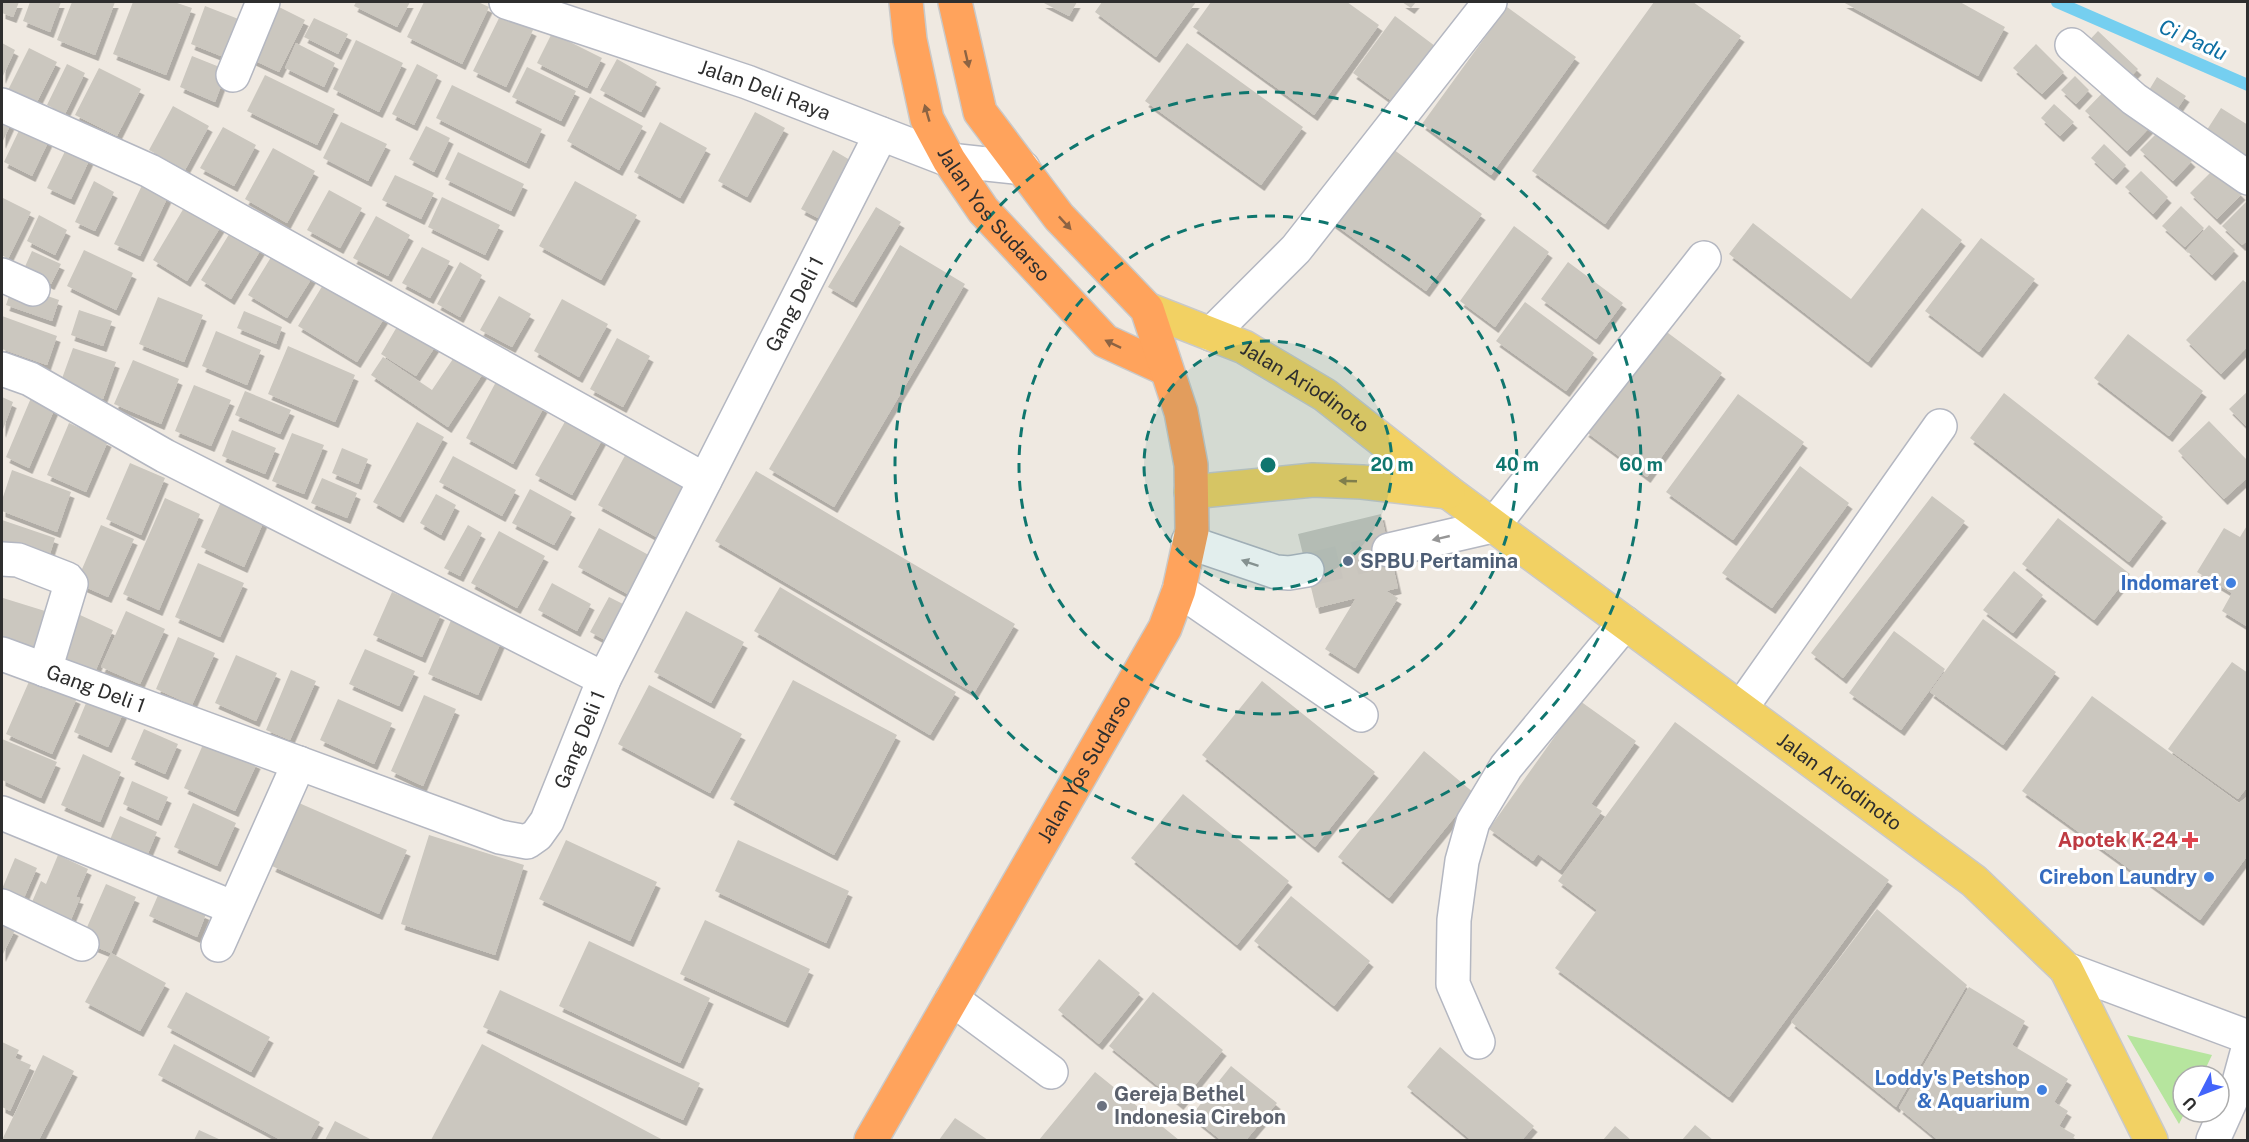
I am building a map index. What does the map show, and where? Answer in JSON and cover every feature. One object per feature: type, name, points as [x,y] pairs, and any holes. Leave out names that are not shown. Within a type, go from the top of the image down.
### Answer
[{"type":"highway","name":"Jalan Yos Sudarso","points":[[906,2],[910,40],[927,119],[949,160],[983,210],[1105,341],[1166,369]]},
{"type":"highway","name":"Jalan Yos Sudarso","points":[[871,1140],[1165,628],[1179,590],[1192,530],[1191,465],[1180,412],[1147,309],[1059,217],[980,112],[955,2]]},
{"type":"main road","name":"Jalan Ariodinoto","points":[[1147,309],[1244,347],[1325,395],[1448,492],[1974,880],[2066,969],[2143,1135]]},
{"type":"main road","name":"Jalan Ariodinoto","points":[[1191,492],[1313,480],[1362,482],[1448,492]]},
{"type":"street","points":[[233,75],[263,2]]},
{"type":"street","name":"Jalan Deli Raya","points":[[506,2],[747,82],[949,160],[1023,168]]},
{"type":"street","points":[[1211,334],[1296,249],[1490,2]]},
{"type":"street","points":[[2072,45],[2134,99],[2247,178]]},
{"type":"street","points":[[2,105],[150,171],[705,480]]},
{"type":"street","name":"Gang Deli 1","points":[[2,654],[500,837],[527,842],[537,835],[547,821],[604,679],[881,134]]},
{"type":"street","points":[[1389,550],[1493,525],[1704,258]]},
{"type":"street","points":[[2,275],[33,289]]},
{"type":"street","points":[[2,369],[30,379],[165,456],[604,679]]},
{"type":"street","points":[[1741,708],[1940,426]]},
{"type":"street","points":[[1188,542],[1276,572],[1289,573],[1307,570]]},
{"type":"street","points":[[2,559],[18,560],[67,579],[71,584],[45,670]]},
{"type":"street","points":[[1179,590],[1361,715]]},
{"type":"street","points":[[1478,1042],[1453,984],[1454,920],[1462,861],[1473,822],[1506,767],[1625,623]]},
{"type":"street","points":[[218,945],[299,763]]},
{"type":"street","points":[[2,813],[234,908]]},
{"type":"street","points":[[2,906],[82,944]]},
{"type":"street","points":[[2066,969],[2247,1036]]},
{"type":"street","points":[[952,999],[1051,1072]]},
{"type":"street","points":[[2212,1140],[2239,1082],[2247,1048]]},
{"type":"green space","points":[[2127,1035],[2212,1055],[2208,1064],[2171,1064],[2171,1110]]},
{"type":"building","points":[[2,2],[19,2],[13,17],[2,13]]},
{"type":"building","points":[[30,2],[61,2],[50,32],[23,21]]},
{"type":"building","points":[[72,2],[115,2],[95,55],[57,40]]},
{"type":"building","points":[[133,2],[174,2],[192,8],[166,75],[113,54]]},
{"type":"building","points":[[356,2],[410,2],[397,27],[354,6]]},
{"type":"building","points":[[424,2],[478,2],[489,7],[462,64],[407,37]]},
{"type":"building","points":[[1042,2],[1077,2],[1069,16]]},
{"type":"building","points":[[1102,2],[1196,2],[1156,57],[1095,12]]},
{"type":"building","points":[[1211,2],[1347,2],[1379,25],[1314,115],[1193,27]]},
{"type":"building","points":[[1402,2],[1416,2],[1411,8]]},
{"type":"building","points":[[1654,2],[1693,2],[1741,36],[1605,224],[1532,171]]},
{"type":"building","points":[[1843,2],[1960,2],[2005,27],[1978,76]]},
{"type":"building","points":[[275,5],[305,20],[279,72],[249,58]]},
{"type":"building","points":[[205,6],[241,20],[226,58],[191,44]]},
{"type":"building","points":[[1507,7],[1576,57],[1491,175],[1422,124]]},
{"type":"building","points":[[501,14],[533,30],[506,87],[473,71]]},
{"type":"building","points":[[1395,16],[1439,49],[1397,105],[1353,73]]},
{"type":"building","points":[[314,18],[348,34],[338,54],[304,37]]},
{"type":"building","points":[[2098,31],[2138,69],[2122,86],[2082,48]]},
{"type":"building","points":[[552,33],[602,58],[587,88],[537,63]]},
{"type":"building","points":[[356,40],[403,63],[379,112],[333,89]]},
{"type":"building","points":[[2,43],[15,50],[2,78]]},
{"type":"building","points":[[296,43],[335,63],[324,87],[285,68]]},
{"type":"building","points":[[1187,43],[1303,127],[1261,185],[1145,101]]},
{"type":"building","points":[[2036,44],[2064,72],[2042,94],[2013,68]]},
{"type":"building","points":[[29,48],[57,62],[35,106],[7,92]]},
{"type":"building","points":[[192,56],[227,70],[215,102],[180,87]]},
{"type":"building","points":[[617,59],[657,82],[641,112],[600,90]]},
{"type":"building","points":[[67,64],[85,73],[65,114],[47,105]]},
{"type":"building","points":[[417,64],[438,75],[414,125],[392,114]]},
{"type":"building","points":[[527,67],[576,91],[561,121],[512,97]]},
{"type":"building","points":[[99,68],[141,89],[117,136],[75,115]]},
{"type":"building","points":[[265,75],[335,109],[317,145],[247,111]]},
{"type":"building","points":[[2075,76],[2089,90],[2076,104],[2061,90]]},
{"type":"building","points":[[2157,77],[2186,96],[2171,118],[2143,100]]},
{"type":"building","points":[[452,85],[542,129],[526,163],[436,118]]},
{"type":"building","points":[[2109,86],[2151,126],[2127,151],[2085,111]]},
{"type":"building","points":[[590,97],[643,126],[619,170],[567,141]]},
{"type":"building","points":[[2054,104],[2074,122],[2060,136],[2041,118]]},
{"type":"building","points":[[173,106],[209,126],[185,170],[149,150]]},
{"type":"building","points":[[2221,108],[2248,125],[2248,150],[2241,160],[2203,136]]},
{"type":"building","points":[[755,112],[785,128],[747,197],[718,181]]},
{"type":"building","points":[[2,116],[12,121],[2,143]]},
{"type":"building","points":[[23,122],[51,136],[32,176],[4,162]]},
{"type":"building","points":[[341,122],[387,144],[368,181],[323,158]]},
{"type":"building","points":[[660,122],[707,148],[680,198],[634,172]]},
{"type":"building","points":[[426,126],[450,138],[434,172],[409,159]]},
{"type":"building","points":[[223,127],[256,145],[234,186],[200,168]]},
{"type":"building","points":[[2160,130],[2192,161],[2173,181],[2140,150]]},
{"type":"building","points":[[72,137],[95,148],[71,199],[47,188]]},
{"type":"building","points":[[1386,144],[1482,214],[1426,291],[1330,221]]},
{"type":"building","points":[[2104,144],[2126,165],[2113,179],[2091,158]]},
{"type":"building","points":[[273,148],[315,171],[287,223],[245,199]]},
{"type":"building","points":[[833,150],[850,160],[818,218],[801,209]]},
{"type":"building","points":[[458,152],[524,184],[511,211],[445,179]]},
{"type":"building","points":[[2215,168],[2242,194],[2217,219],[2190,193]]},
{"type":"building","points":[[2141,171],[2168,197],[2153,214],[2125,187]]},
{"type":"building","points":[[395,175],[434,193],[421,219],[382,200]]},
{"type":"building","points":[[146,177],[171,190],[140,256],[114,244]]},
{"type":"building","points":[[94,181],[114,192],[95,231],[75,222]]},
{"type":"building","points":[[575,181],[637,215],[601,280],[539,246]]},
{"type":"building","points":[[329,190],[362,208],[340,248],[307,230]]},
{"type":"building","points":[[442,197],[500,225],[485,255],[428,227]]},
{"type":"building","points":[[3,198],[31,212],[8,259],[2,255]]},
{"type":"building","points":[[2248,200],[2248,240],[2242,245],[2222,226]]},
{"type":"building","points":[[188,201],[223,223],[187,281],[153,260]]},
{"type":"building","points":[[2181,206],[2204,228],[2185,247],[2162,226]]},
{"type":"building","points":[[876,207],[901,222],[853,302],[828,287]]},
{"type":"building","points":[[1922,208],[1962,240],[1868,362],[1729,254],[1753,223],[1851,299]]},
{"type":"building","points":[[39,215],[67,230],[55,255],[27,241]]},
{"type":"building","points":[[376,216],[410,235],[388,276],[353,258]]},
{"type":"building","points":[[236,223],[266,241],[231,299],[201,280]]},
{"type":"building","points":[[2209,225],[2235,250],[2212,275],[2186,250]]},
{"type":"building","points":[[1514,226],[1549,252],[1495,327],[1460,301]]},
{"type":"building","points":[[1981,238],[2035,279],[1979,352],[1925,311]]},
{"type":"building","points":[[900,245],[965,284],[834,507],[769,469]]},
{"type":"building","points":[[422,247],[450,261],[430,298],[402,283]]},
{"type":"building","points":[[276,249],[315,273],[287,318],[248,295]]},
{"type":"building","points":[[84,250],[133,273],[116,310],[67,286]]},
{"type":"building","points":[[32,251],[61,264],[51,284],[23,271]]},
{"type":"building","points":[[460,262],[482,275],[460,317],[437,304]]},
{"type":"building","points":[[1568,262],[1623,303],[1596,339],[1541,299]]},
{"type":"building","points":[[329,275],[388,312],[357,362],[298,326]]},
{"type":"building","points":[[2243,280],[2248,284],[2248,346],[2221,374],[2186,340]]},
{"type":"building","points":[[13,284],[59,300],[52,321],[6,305]]},
{"type":"building","points":[[499,296],[531,314],[512,347],[480,330]]},
{"type":"building","points":[[158,297],[203,315],[184,362],[139,344]]},
{"type":"building","points":[[562,299],[608,324],[579,377],[534,351]]},
{"type":"building","points":[[1525,302],[1594,353],[1566,391],[1496,341]]},
{"type":"building","points":[[79,310],[112,321],[103,346],[71,335]]},
{"type":"building","points":[[244,311],[282,327],[276,344],[237,328]]},
{"type":"building","points":[[405,313],[442,336],[416,376],[381,354]]},
{"type":"building","points":[[2,316],[57,336],[47,365],[2,349]]},
{"type":"building","points":[[1660,327],[1722,373],[1647,477],[1585,431]]},
{"type":"building","points":[[216,331],[261,350],[247,385],[202,366]]},
{"type":"building","points":[[2128,334],[2203,391],[2169,436],[2094,378]]},
{"type":"building","points":[[617,338],[650,356],[623,407],[590,389]]},
{"type":"building","points":[[288,346],[355,375],[335,422],[268,394]]},
{"type":"building","points":[[73,348],[116,362],[103,399],[60,384]]},
{"type":"building","points":[[457,353],[484,372],[448,427],[371,375],[383,357],[432,390]]},
{"type":"building","points":[[133,360],[179,379],[161,424],[114,404]]},
{"type":"building","points":[[497,380],[544,407],[513,464],[466,438]]},
{"type":"building","points":[[194,385],[231,400],[211,446],[175,431]]},
{"type":"building","points":[[245,391],[291,410],[280,434],[235,415]]},
{"type":"building","points":[[2248,391],[2248,428],[2229,409]]},
{"type":"building","points":[[2004,393],[2163,517],[2129,562],[1970,438]]},
{"type":"building","points":[[1738,394],[1804,442],[1733,540],[1666,492]]},
{"type":"building","points":[[2,397],[13,402],[2,432]]},
{"type":"building","points":[[31,398],[55,408],[29,468],[6,457]]},
{"type":"building","points":[[567,418],[603,438],[572,495],[535,475]]},
{"type":"building","points":[[2209,421],[2248,461],[2248,477],[2224,499],[2178,451]]},
{"type":"building","points":[[417,422],[444,437],[400,517],[373,502]]},
{"type":"building","points":[[69,423],[108,441],[86,492],[47,475]]},
{"type":"building","points":[[232,430],[276,448],[265,474],[222,456]]},
{"type":"building","points":[[292,433],[324,445],[304,494],[272,481]]},
{"type":"building","points":[[342,448],[368,459],[358,484],[332,473]]},
{"type":"building","points":[[628,450],[690,483],[660,539],[598,505]]},
{"type":"building","points":[[453,456],[516,490],[502,516],[439,482]]},
{"type":"building","points":[[130,463],[165,478],[141,535],[106,519]]},
{"type":"building","points":[[1800,466],[1849,503],[1772,608],[1722,573]]},
{"type":"building","points":[[12,470],[71,492],[57,532],[2,511],[2,500]]},
{"type":"building","points":[[756,471],[1015,624],[974,693],[715,541]]},
{"type":"building","points":[[322,478],[357,493],[347,518],[311,503]]},
{"type":"building","points":[[530,489],[572,512],[554,545],[512,523]]},
{"type":"building","points":[[436,494],[456,505],[441,535],[420,523]]},
{"type":"building","points":[[224,495],[267,514],[244,567],[201,547]]},
{"type":"building","points":[[1932,496],[1965,521],[1843,678],[1811,653]]},
{"type":"building","points":[[165,498],[200,514],[159,610],[123,594]]},
{"type":"building","points":[[1381,514],[1398,588],[1386,591],[1398,598],[1355,668],[1325,649],[1356,598],[1316,608],[1298,534]]},
{"type":"building","points":[[2058,518],[2130,574],[2094,620],[2022,564]]},
{"type":"building","points":[[2,520],[55,538],[47,563],[2,549]]},
{"type":"building","name":"Indomaret","points":[[2248,524],[2248,627],[2222,611],[2232,593],[2197,572],[2224,528],[2240,537]]},
{"type":"building","points":[[101,525],[134,539],[108,597],[76,583]]},
{"type":"building","points":[[468,525],[482,533],[460,576],[444,568]]},
{"type":"building","points":[[599,528],[656,559],[635,598],[578,567]]},
{"type":"building","points":[[499,531],[545,556],[517,608],[471,583]]},
{"type":"building","points":[[198,563],[244,583],[220,637],[175,617]]},
{"type":"building","points":[[2014,571],[2043,595],[2013,633],[1983,610]]},
{"type":"building","points":[[552,583],[591,604],[577,631],[538,610]]},
{"type":"building","points":[[780,587],[956,692],[930,735],[754,631]]},
{"type":"building","points":[[392,592],[441,614],[422,657],[373,635]]},
{"type":"building","points":[[609,597],[631,608],[611,643],[590,632]]},
{"type":"building","points":[[3,598],[45,611],[29,660],[2,651]]},
{"type":"building","points":[[126,611],[165,629],[140,684],[101,667]]},
{"type":"building","points":[[686,611],[744,642],[711,703],[654,672]]},
{"type":"building","points":[[80,615],[113,630],[92,679],[58,665]]},
{"type":"building","points":[[452,618],[502,640],[478,695],[428,674]]},
{"type":"building","points":[[1983,619],[2056,672],[2003,745],[1930,692]]},
{"type":"building","points":[[1894,631],[1945,669],[1901,730],[1849,693]]},
{"type":"building","points":[[178,637],[215,653],[192,705],[156,689]]},
{"type":"building","points":[[365,649],[415,671],[399,706],[349,684]]},
{"type":"building","points":[[236,655],[277,673],[256,721],[215,703]]},
{"type":"building","points":[[2232,662],[2248,673],[2248,786],[2238,799],[2168,749]]},
{"type":"building","points":[[291,670],[316,681],[290,740],[266,730]]},
{"type":"building","points":[[31,677],[77,698],[52,754],[6,734]]},
{"type":"building","points":[[793,680],[897,735],[834,855],[730,799]]},
{"type":"building","points":[[1262,681],[1375,772],[1315,847],[1202,755]]},
{"type":"building","points":[[649,685],[742,734],[710,793],[618,744]]},
{"type":"building","points":[[91,691],[126,707],[108,747],[74,732]]},
{"type":"building","points":[[424,695],[456,709],[423,786],[391,771]]},
{"type":"building","points":[[2092,696],[2239,803],[2248,796],[2248,855],[2200,920],[2022,791]]},
{"type":"building","points":[[338,699],[392,723],[374,764],[320,740]]},
{"type":"building","points":[[1580,701],[1636,741],[1591,804],[1602,811],[1560,870],[1538,854],[1533,861],[1489,829]]},
{"type":"building","points":[[1675,722],[1889,880],[1729,1097],[1555,968],[1597,910],[1558,881]]},
{"type":"building","points":[[144,729],[178,744],[165,774],[131,759]]},
{"type":"building","points":[[2,739],[57,762],[41,798],[2,780]]},
{"type":"building","points":[[205,740],[257,763],[235,811],[184,788]]},
{"type":"building","points":[[1424,751],[1474,793],[1389,898],[1338,857]]},
{"type":"building","points":[[83,754],[121,772],[100,822],[61,805]]},
{"type":"building","points":[[132,781],[168,797],[158,820],[123,804]]},
{"type":"building","points":[[1183,794],[1289,881],[1237,945],[1131,858]]},
{"type":"building","points":[[193,803],[236,823],[217,866],[174,847]]},
{"type":"building","points":[[299,803],[407,850],[379,914],[272,866]]},
{"type":"building","points":[[120,816],[157,832],[146,858],[109,842]]},
{"type":"building","points":[[429,835],[524,865],[495,955],[401,924]]},
{"type":"building","points":[[566,840],[657,882],[630,941],[539,899]]},
{"type":"building","points":[[738,840],[849,891],[826,943],[715,891]]},
{"type":"building","points":[[58,855],[88,869],[76,897],[80,898],[65,934],[26,916],[41,881],[46,884]]},
{"type":"building","points":[[15,858],[37,868],[20,907],[2,899],[2,889]]},
{"type":"building","points":[[106,884],[136,897],[111,953],[81,941]]},
{"type":"building","points":[[159,893],[206,914],[197,937],[149,916]]},
{"type":"building","points":[[1291,896],[1370,961],[1334,1006],[1254,941]]},
{"type":"building","points":[[1877,909],[1967,985],[1896,1107],[1791,1022]]},
{"type":"building","points":[[705,920],[810,969],[785,1022],[680,974]]},
{"type":"building","points":[[2,923],[15,930],[2,956]]},
{"type":"building","points":[[589,941],[710,998],[680,1063],[559,1006]]},
{"type":"building","points":[[111,953],[166,983],[140,1031],[85,1002]]},
{"type":"building","points":[[1099,959],[1140,993],[1099,1044],[1058,1010]]},
{"type":"building","points":[[1969,987],[2025,1021],[2012,1045],[2068,1079],[2054,1102],[2068,1111],[2059,1126],[2075,1135],[2072,1140],[1938,1140],[1899,1108]]},
{"type":"building","points":[[500,990],[700,1083],[683,1120],[483,1027]]},
{"type":"building","points":[[186,992],[270,1037],[251,1072],[167,1027]]},
{"type":"building","points":[[1153,992],[1223,1050],[1180,1104],[1109,1046]]},
{"type":"building","points":[[2,1042],[19,1050],[15,1058],[31,1065],[10,1111],[2,1107]]},
{"type":"building","points":[[174,1044],[320,1122],[310,1140],[281,1140],[158,1075]]},
{"type":"building","points":[[482,1044],[663,1140],[431,1140]]},
{"type":"building","points":[[1440,1047],[1534,1126],[1522,1140],[1471,1140],[1407,1087]]},
{"type":"building","points":[[43,1055],[74,1071],[39,1140],[2,1140]]},
{"type":"building","points":[[1231,1066],[1277,1103],[1246,1140],[1221,1140],[1191,1116]]},
{"type":"building","name":"Gereja Bethel Indonesia Cirebon","points":[[1095,1072],[1179,1140],[1039,1140]]},
{"type":"building","points":[[955,1118],[988,1140],[939,1140]]},
{"type":"building","points":[[335,1121],[372,1140],[325,1140]]},
{"type":"building","points":[[1695,1125],[1713,1140],[1682,1140]]},
{"type":"building","points":[[1615,1126],[1631,1140],[1603,1140]]},
{"type":"building","points":[[199,1130],[221,1140],[194,1140]]},
{"type":"waterway","name":"Ci Padu","points":[[2057,2],[2248,85]]},
{"type":"tunnel","points":[[1307,570],[1389,550]]},
{"type":"place","name":"SPBU Pertamina","points":[[1348,561]]},
{"type":"place","name":"Indomaret","points":[[2231,583]]},
{"type":"place","name":"Apotek K-24","points":[[2190,840]]},
{"type":"place","name":"Cirebon Laundry","points":[[2209,877]]},
{"type":"place","name":"Loddy's Petshop & Aquarium","points":[[2042,1090]]},
{"type":"place","name":"Gereja Bethel Indonesia Cirebon","points":[[1102,1106]]}]
